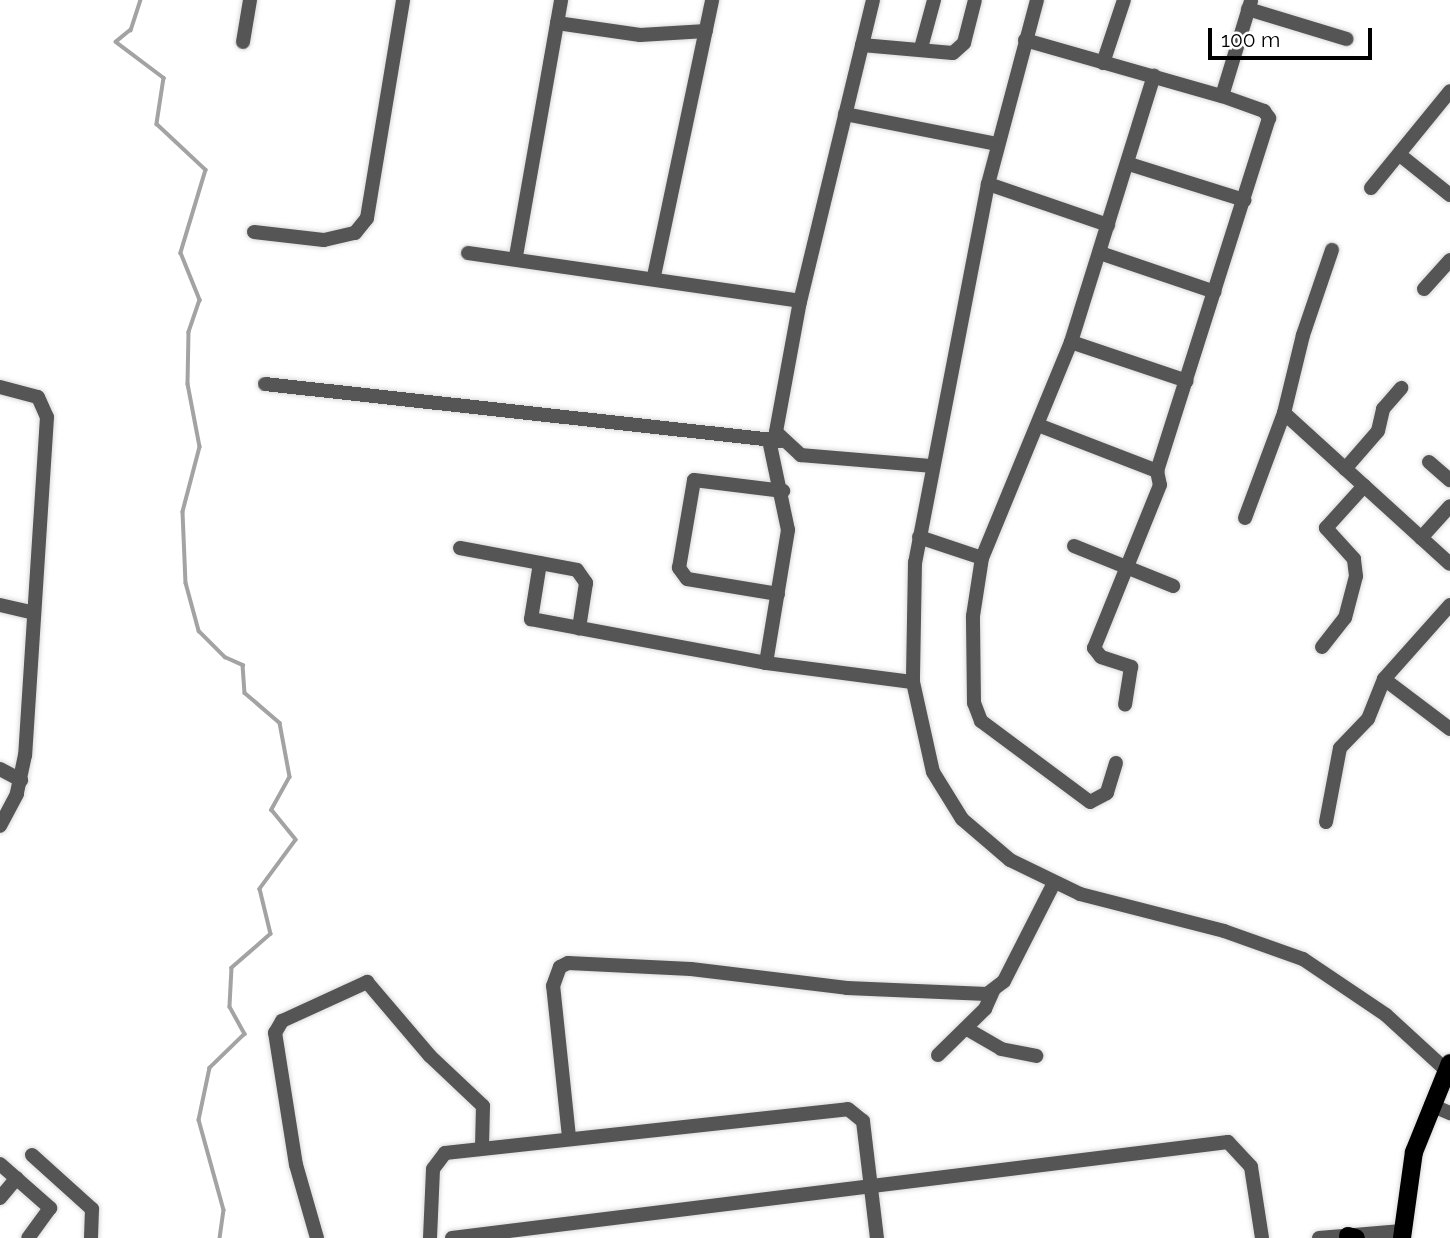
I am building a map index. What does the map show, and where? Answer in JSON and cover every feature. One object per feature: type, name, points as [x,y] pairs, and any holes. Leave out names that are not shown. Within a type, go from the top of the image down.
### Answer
[{"type":"main road","points":[[1402,1234],[1414,1152],[1448,1066]]},
{"type":"street","points":[[243,42],[250,0]]},
{"type":"street","points":[[254,232],[324,240],[355,233],[367,218],[403,0]]},
{"type":"street","points":[[516,256],[561,0]]},
{"type":"street","points":[[654,276],[712,0]]},
{"type":"street","points":[[766,663],[788,530],[775,421],[800,301],[873,0]]},
{"type":"street","points":[[921,48],[934,0]]},
{"type":"street","points":[[862,45],[958,50],[975,0]]},
{"type":"street","points":[[1037,0],[988,184],[919,537],[912,605],[913,682],[924,742],[945,795],[983,839],[1054,883],[1254,940],[1303,959],[1386,1015],[1448,1066]]},
{"type":"street","points":[[1103,63],[1124,0]]},
{"type":"street","points":[[1222,96],[1250,4],[1347,39]]},
{"type":"street","points":[[557,23],[640,35],[706,31]]},
{"type":"street","points":[[1026,40],[1222,96],[1264,111],[1269,118],[1157,471],[1160,485],[1094,648],[1101,657],[1131,667],[1125,705]]},
{"type":"street","points":[[1116,763],[1107,793],[1090,802],[982,721],[975,712],[973,617],[982,558],[1071,342],[1129,164],[1154,76]]},
{"type":"street","points":[[1371,188],[1450,91]]},
{"type":"street","points":[[845,114],[997,144]]},
{"type":"street","points":[[1400,155],[1450,195]]},
{"type":"street","points":[[1129,164],[1244,200]]},
{"type":"street","points":[[988,184],[1108,225]]},
{"type":"street","points":[[1245,518],[1284,414],[1303,335],[1332,250]]},
{"type":"street","points":[[468,253],[516,256],[800,301]]},
{"type":"street","points":[[1100,253],[1215,292]]},
{"type":"street","points":[[1424,289],[1450,260]]},
{"type":"street","points":[[1071,342],[1187,381]]},
{"type":"street","points":[[265,384],[776,441],[801,455],[933,466]]},
{"type":"street","points":[[0,387],[38,397],[47,417],[21,780],[0,826]]},
{"type":"street","points":[[1345,469],[1378,431],[1382,409],[1401,388]]},
{"type":"street","points":[[1284,414],[1450,564]]},
{"type":"street","points":[[1038,425],[1157,471]]},
{"type":"street","points":[[1429,462],[1450,480]]},
{"type":"street","points":[[778,594],[687,579],[679,568],[694,480],[783,491]]},
{"type":"street","points":[[1322,647],[1345,618],[1356,576],[1354,559],[1326,528],[1364,486]]},
{"type":"street","points":[[1421,538],[1450,506]]},
{"type":"street","points":[[919,537],[982,558]]},
{"type":"street","points":[[1074,546],[1173,586]]},
{"type":"street","points":[[460,548],[540,563],[584,576],[579,628]]},
{"type":"street","points":[[540,563],[531,619],[766,663],[913,682]]},
{"type":"street","points":[[0,605],[34,613]]},
{"type":"street","points":[[1326,822],[1340,748],[1368,719],[1384,679],[1450,605]]},
{"type":"street","points":[[1384,679],[1450,729]]},
{"type":"street","points":[[0,769],[21,780]]},
{"type":"street","points":[[938,1055],[967,1029],[993,990],[1004,981],[1054,883]]},
{"type":"street","points":[[569,1137],[553,986],[560,967],[568,963],[691,969],[847,988],[993,990]]},
{"type":"street","points":[[317,1238],[296,1165],[275,1033],[282,1021],[367,982],[430,1056],[477,1097],[484,1116],[482,1146]]},
{"type":"street","points":[[967,1029],[1001,1049],[1036,1056]]},
{"type":"street","points":[[1431,1104],[1450,1113]]},
{"type":"street","points":[[430,1238],[432,1169],[445,1153],[482,1146],[848,1109],[863,1121],[877,1238]]},
{"type":"street","points":[[452,1238],[872,1189],[1228,1142],[1251,1167],[1262,1238]]},
{"type":"street","points":[[32,1155],[92,1209],[91,1238]]},
{"type":"street","points":[[0,1164],[50,1208],[28,1238]]},
{"type":"street","points":[[0,1198],[17,1178]]},
{"type":"street","points":[[1319,1238],[1402,1234]]},
{"type":"waterway","points":[[141,0],[131,30],[116,42],[164,78],[157,124],[206,170],[181,253],[200,300],[189,332],[188,384],[200,447],[183,512],[186,583],[199,631],[225,657],[243,665],[245,693],[280,723],[290,777],[272,810],[296,840],[260,889],[271,934],[232,968],[230,1007],[245,1034],[210,1068],[199,1120],[224,1210],[220,1238]]}]
